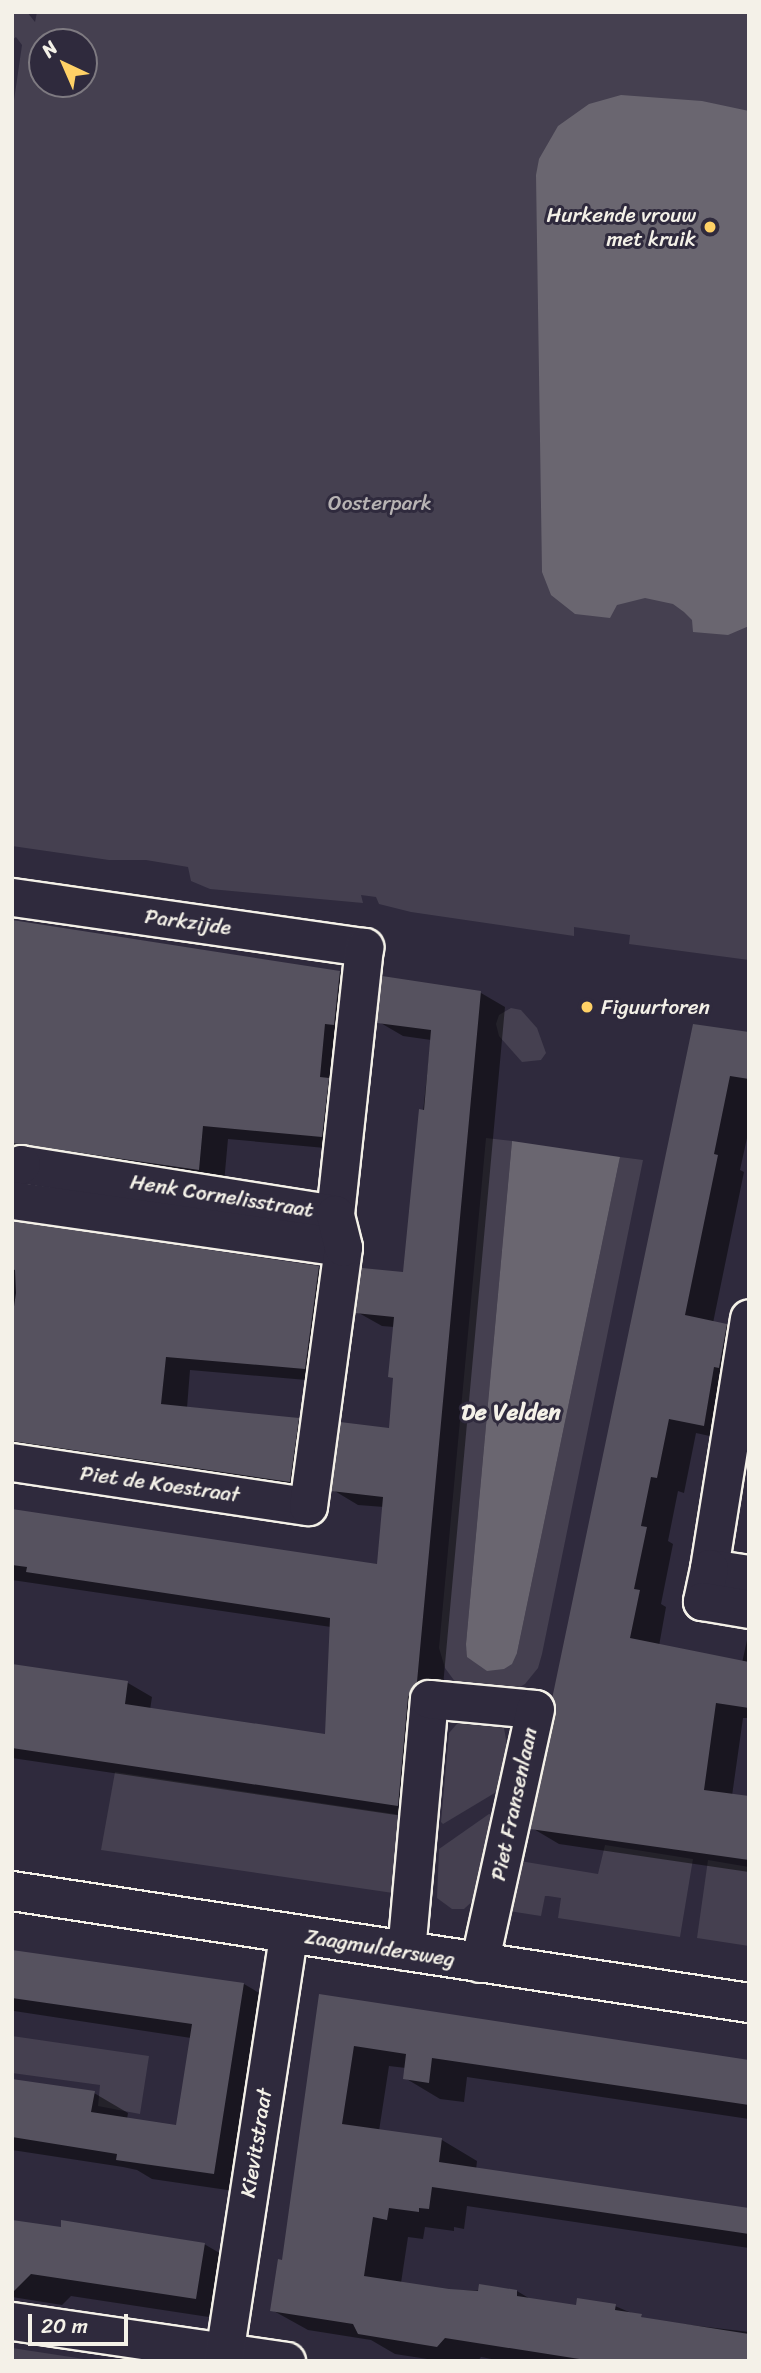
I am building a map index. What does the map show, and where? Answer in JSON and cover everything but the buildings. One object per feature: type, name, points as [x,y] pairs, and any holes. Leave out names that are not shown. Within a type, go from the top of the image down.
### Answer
[{"type":"street","name":"Parkzijde","points":[[12,897],[364,947]]},
{"type":"street","name":"Henk Cornelisstraat","points":[[339,1230],[364,947]]},
{"type":"street","name":"Henk Cornelisstraat","points":[[12,1169],[21,1164],[339,1230]]},
{"type":"street","name":"Henk Cornelisstraat","points":[[12,1200],[339,1230]]},
{"type":"street","name":"Piet de Koestraat","points":[[12,1462],[308,1506],[339,1230]]},
{"type":"street","points":[[749,1318],[702,1601],[749,1609]]},
{"type":"street","points":[[709,1568],[749,1574]]},
{"type":"street","name":"Piet Fransenlaan","points":[[406,1951],[429,1699],[535,1709],[479,1963]]},
{"type":"street","name":"Zaagmuldersweg","points":[[12,1891],[749,2004]]},
{"type":"street","name":"Kievitstraat","points":[[224,2356],[288,1934]]},
{"type":"street","points":[[12,2321],[224,2356],[286,2361]]},
{"type":"green space","name":"Oosterpark","points":[[12,12],[27,12],[35,22],[37,12],[749,12],[749,960],[629,944],[630,935],[574,927],[574,936],[411,912],[379,904],[376,897],[361,895],[363,903],[210,889],[191,881],[188,867],[146,860],[109,860],[12,846],[12,114],[22,45],[16,37],[12,40]]},
{"type":"green space","points":[[511,1008],[521,1010],[537,1028],[546,1053],[541,1060],[522,1062],[499,1036],[496,1024],[499,1015]]},
{"type":"green space","points":[[486,1138],[512,1141],[466,1644],[517,1653],[620,1157],[643,1160],[542,1654],[538,1668],[525,1684],[506,1695],[471,1693],[456,1683],[445,1668],[439,1648]]},
{"type":"green space","points":[[462,1718],[495,1719],[504,1728],[508,1751],[498,1791],[443,1824],[441,1822],[449,1733]]},
{"type":"green space","points":[[115,1772],[401,1815],[393,1893],[101,1850]]},
{"type":"green space","points":[[489,1814],[493,1815],[476,1898],[464,1909],[452,1909],[437,1898],[439,1849]]},
{"type":"green space","points":[[605,1845],[693,1859],[680,1937],[558,1918],[561,1898],[548,1896],[545,1896],[541,1916],[509,1911],[520,1861],[598,1874]]},
{"type":"green space","points":[[708,1860],[749,1867],[749,1946],[697,1938]]},
{"type":"green space","points":[[12,2036],[149,2056],[140,2114],[98,2106],[100,2085],[12,2073]]},
{"type":"green space","points":[[12,2348],[97,2361],[12,2361]]},
{"type":"shaded area","points":[[621,95],[702,101],[749,111],[749,626],[728,635],[693,632],[692,620],[673,604],[645,598],[617,605],[610,618],[575,614],[551,595],[542,572],[536,175],[539,159],[558,126],[589,104]]},
{"type":"shaded area","points":[[512,1141],[620,1157],[517,1653],[512,1664],[504,1669],[487,1671],[467,1657],[466,1644]]},
{"type":"place","name":"Hurkende vrouw met kruik","points":[[710,227]]},
{"type":"place","name":"Figuurtoren","points":[[587,1007]]},
{"type":"district","name":"De Velden","points":[[511,1413]]}]
